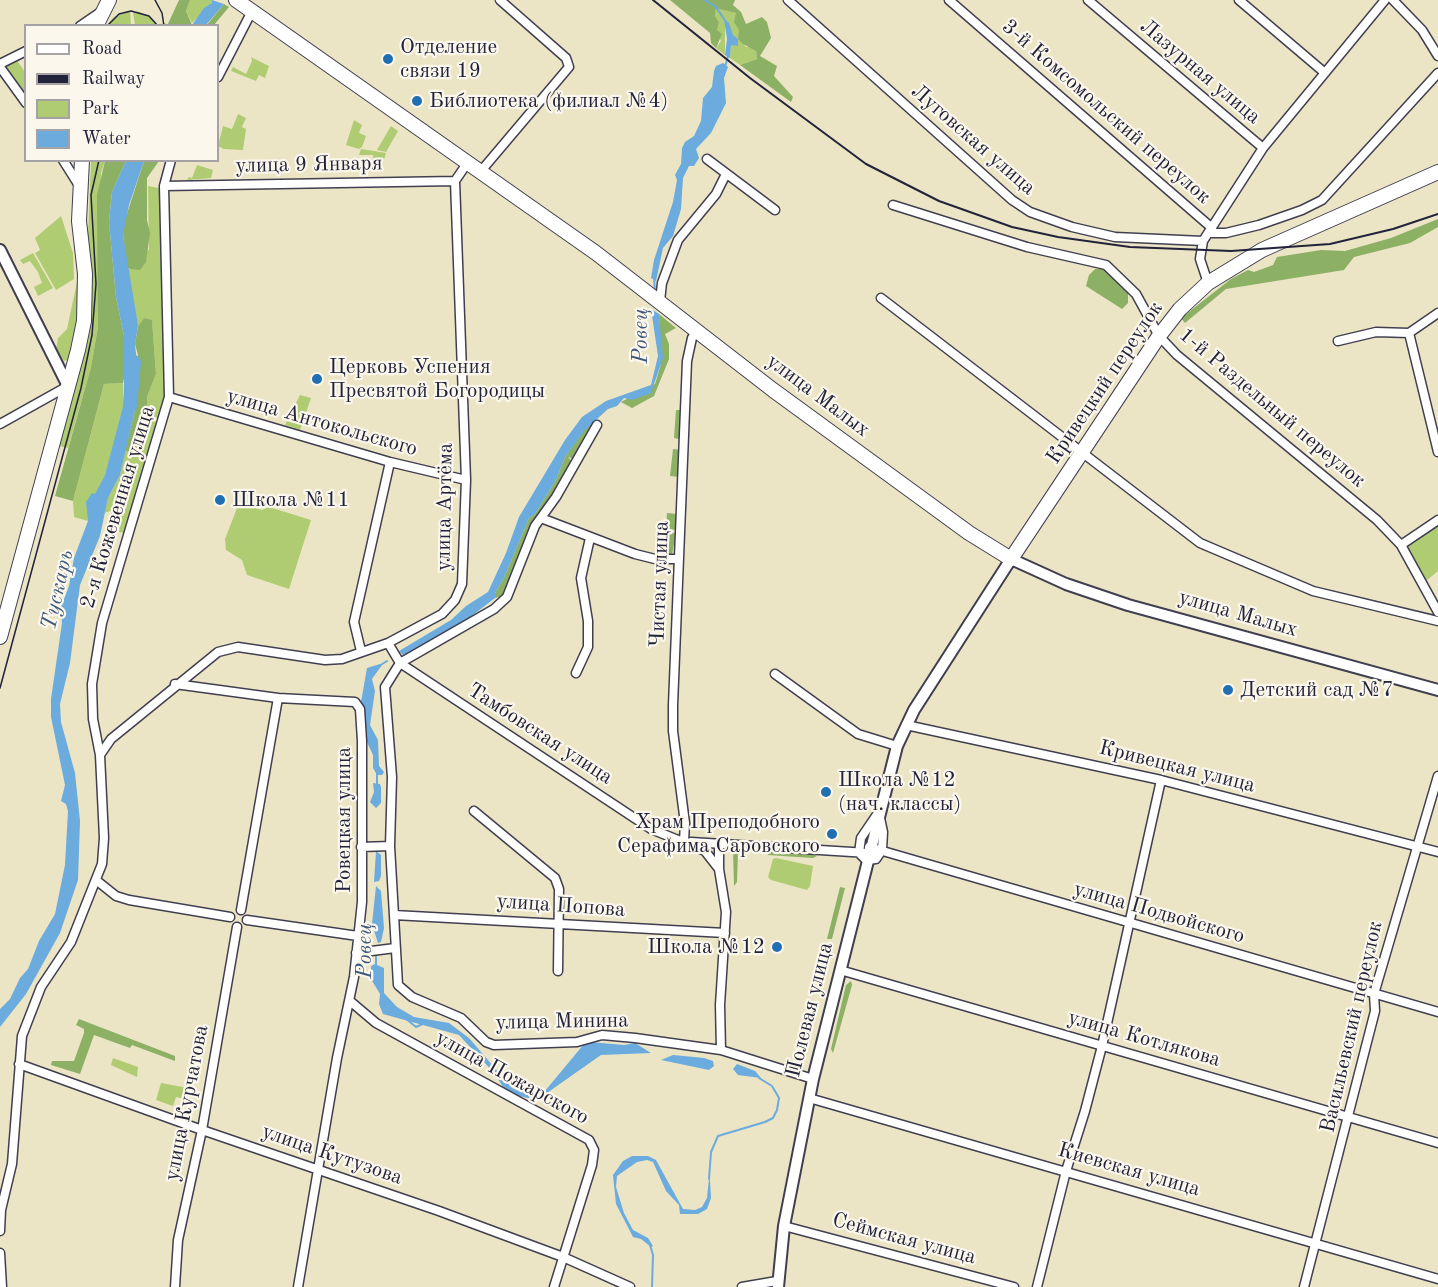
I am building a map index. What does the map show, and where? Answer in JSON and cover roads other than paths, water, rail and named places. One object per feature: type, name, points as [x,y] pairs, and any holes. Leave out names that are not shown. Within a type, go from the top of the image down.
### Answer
[{"type":"main road","points":[[97,24],[108,2]]},
{"type":"main road","name":"улица Малых","points":[[246,4],[641,287],[829,431],[969,533],[1011,560]]},
{"type":"main road","points":[[0,637],[78,350],[86,302],[79,221],[82,162]]},
{"type":"main road","name":"Кривецкий переулок","points":[[1011,560],[1159,336],[1180,309],[1208,283],[1262,250],[1438,172]]},
{"type":"street","points":[[481,171],[569,67],[566,58],[500,0]]},
{"type":"street","name":"Луговская улица","points":[[788,0],[1012,200],[1030,212],[1072,227],[1115,237],[1226,233],[1259,225],[1302,210],[1322,200],[1438,72]]},
{"type":"street","name":"3-й Комсомольский переулок","points":[[949,0],[1208,234]]},
{"type":"street","name":"Лазурная улица","points":[[1088,0],[1263,148]]},
{"type":"street","points":[[1239,0],[1325,73]]},
{"type":"street","points":[[1208,283],[1200,259],[1208,234],[1263,148],[1385,0]]},
{"type":"street","points":[[1393,0],[1422,30],[1438,56]]},
{"type":"street","points":[[84,24],[91,20],[108,2]]},
{"type":"street","points":[[219,74],[246,4]]},
{"type":"street","points":[[24,52],[0,66],[24,100]]},
{"type":"street","points":[[707,159],[775,210]]},
{"type":"street","points":[[64,162],[80,187]]},
{"type":"street","name":"2-я Кожевенная улица","points":[[0,1231],[2,1194],[12,1164],[19,1064],[28,1015],[41,987],[71,942],[102,864],[105,838],[100,755],[91,699],[96,648],[169,397],[164,186],[170,162]]},
{"type":"street","points":[[454,181],[468,162]]},
{"type":"street","points":[[660,301],[662,283],[678,240],[716,194],[726,174]]},
{"type":"street","name":"улица 9 Января","points":[[164,186],[454,181]]},
{"type":"street","name":"улица Артёма","points":[[100,755],[111,738],[175,684],[218,652],[229,648],[325,660],[342,659],[388,643],[442,614],[455,600],[462,584],[466,480],[454,181]]},
{"type":"street","name":"1-й Раздельный переулок","points":[[893,205],[1027,247],[1106,265],[1136,294],[1159,336],[1177,355],[1377,520],[1401,545],[1438,612]]},
{"type":"street","points":[[0,250],[68,386],[0,424]]},
{"type":"street","points":[[881,298],[1178,528],[1225,555],[1313,591],[1438,621]]},
{"type":"street","points":[[1338,341],[1376,332],[1409,333],[1438,313]]},
{"type":"street","name":"Чистая улица","points":[[684,841],[685,823],[673,731],[677,559],[684,465],[687,361],[692,338],[697,330]]},
{"type":"street","points":[[1409,333],[1438,452]]},
{"type":"street","name":"улица Антокольского","points":[[169,397],[390,462],[466,480]]},
{"type":"street","points":[[356,953],[395,948],[390,846],[392,777],[384,698],[385,687],[400,663],[494,609],[507,597],[526,543],[597,425]]},
{"type":"street","points":[[361,651],[354,622],[390,462]]},
{"type":"street","points":[[541,518],[590,538],[655,559],[677,559]]},
{"type":"street","points":[[1401,545],[1438,520]]},
{"type":"street","points":[[576,673],[588,647],[588,621],[581,578],[590,538]]},
{"type":"street","name":"улица Малых","points":[[1011,560],[1065,585],[1128,605],[1438,690]]},
{"type":"street","name":"Полевая улица","points":[[777,1284],[784,1226],[813,1079],[866,853],[897,746],[906,725],[1011,560]]},
{"type":"street","name":"Тамбовская улица","points":[[388,643],[400,663],[651,829],[705,851],[719,869]]},
{"type":"street","points":[[775,674],[858,734],[897,746]]},
{"type":"street","points":[[175,684],[278,698],[241,910],[247,920]]},
{"type":"street","name":"Ровецкая улица","points":[[278,698],[355,702],[360,709],[362,741],[362,902],[350,1001],[317,1167],[298,1287]]},
{"type":"street","name":"Кривецкая улица","points":[[906,725],[1161,780],[1438,852]]},
{"type":"street","name":"Васильевский переулок","points":[[1304,1287],[1317,1244],[1375,1011],[1374,994],[1438,777]]},
{"type":"street","points":[[1036,1287],[1102,1046],[1161,780]]},
{"type":"street","points":[[474,811],[555,878],[559,889],[558,971]]},
{"type":"street","points":[[866,853],[876,859],[882,850],[884,840],[879,811]]},
{"type":"street","name":"Тамбовская улица","points":[[684,841],[719,846],[866,853]]},
{"type":"street","points":[[361,847],[390,846]]},
{"type":"street","points":[[719,846],[719,869],[726,912],[720,1005],[721,1050]]},
{"type":"street","name":"улица Подвойского","points":[[882,850],[1438,1012]]},
{"type":"street","points":[[96,880],[116,896],[129,900],[230,917],[241,910]]},
{"type":"street","name":"улица Попова","points":[[394,915],[725,933]]},
{"type":"street","points":[[230,917],[237,927],[247,920],[358,936]]},
{"type":"street","name":"улица Курчатова","points":[[175,1287],[178,1240],[202,1130],[237,927]]},
{"type":"street","name":"улица Минина","points":[[395,948],[398,985],[412,997],[461,1018],[486,1042],[494,1045],[577,1042],[602,1035],[721,1050],[813,1079]]},
{"type":"street","name":"улица Котлякова","points":[[840,970],[1438,1143]]},
{"type":"street","name":"улица Пожарского","points":[[350,1001],[376,1023],[589,1140],[594,1150],[592,1165],[554,1287]]},
{"type":"street","name":"улица Кутузова","points":[[19,1064],[202,1130],[317,1167],[563,1257],[630,1285],[630,1287]]},
{"type":"street","name":"Киевская улица","points":[[809,1098],[1438,1279]]},
{"type":"street","name":"Сеймская улица","points":[[784,1226],[1014,1287]]},
{"type":"street","points":[[0,1252],[2,1287]]},
{"type":"street","points":[[742,1287],[777,1284]]},
{"type":"water","points":[[212,0],[224,4],[207,24],[193,24],[204,8],[212,3]]},
{"type":"water","points":[[724,19],[729,23],[733,35],[738,39],[738,46],[731,45],[730,58],[725,55],[727,39]]},
{"type":"water","points":[[723,63],[728,67],[724,78],[726,103],[711,133],[696,149],[699,158],[694,166],[689,166],[683,178],[681,209],[673,236],[663,248],[656,281],[651,278],[654,260],[673,202],[677,180],[675,175],[681,164],[682,148],[685,142],[694,136],[701,121],[703,98],[712,87],[716,66]]},
{"type":"water","points":[[126,162],[144,162],[129,205],[123,235],[138,325],[135,345],[138,370],[133,378],[132,389],[136,395],[135,410],[120,475],[108,498],[100,536],[80,585],[70,663],[60,704],[61,722],[75,773],[80,821],[78,880],[60,933],[26,994],[0,1027],[0,1009],[10,999],[20,978],[28,969],[39,941],[55,914],[65,865],[68,811],[66,804],[61,801],[65,785],[51,717],[51,699],[62,623],[61,607],[69,586],[74,558],[88,521],[86,502],[92,493],[95,494],[105,475],[124,403],[124,336],[116,297],[109,222],[112,192]]},
{"type":"water","points":[[651,309],[659,314],[663,358],[651,393],[632,400],[624,398],[585,430],[565,457],[556,480],[535,514],[529,518],[504,578],[495,593],[495,598],[465,621],[404,656],[399,651],[451,620],[466,606],[488,592],[519,517],[565,440],[582,417],[606,401],[651,385],[658,356]]},
{"type":"water","points":[[382,665],[372,679],[375,691],[370,725],[378,740],[379,766],[384,772],[382,775],[377,775],[373,768],[373,755],[367,742],[361,702],[367,668]]},
{"type":"water","points":[[373,783],[380,784],[381,787],[381,803],[376,808],[370,802],[374,792]]},
{"type":"water","points":[[376,851],[381,855],[381,876],[379,881],[374,882]]},
{"type":"water","points":[[376,886],[381,891],[384,928],[381,942],[378,943],[372,924]]},
{"type":"water","points":[[375,964],[384,968],[384,993],[397,1007],[414,1017],[449,1023],[469,1038],[512,1088],[521,1092],[537,1094],[545,1091],[584,1044],[590,1042],[624,1045],[635,1043],[651,1053],[601,1055],[537,1100],[515,1095],[503,1087],[495,1074],[459,1035],[383,1014],[379,1004],[380,994],[371,979],[371,966]]},
{"type":"water","points":[[673,1055],[704,1058],[713,1061],[714,1066],[709,1070],[661,1060]]},
{"type":"water","points":[[737,1064],[755,1071],[761,1078],[738,1075],[733,1069]]},
{"type":"water","points":[[632,1156],[648,1156],[656,1160],[683,1209],[695,1210],[702,1207],[707,1198],[709,1178],[710,1181],[711,1198],[707,1209],[698,1214],[680,1214],[679,1205],[666,1191],[653,1162],[647,1160],[637,1162],[617,1176],[616,1187],[624,1213],[633,1230],[648,1238],[653,1246],[651,1247],[641,1239],[633,1237],[616,1204],[613,1175],[623,1161]]},
{"type":"waterway","name":"Ровец","points":[[705,0],[716,7],[726,22]]},
{"type":"waterway","name":"Ровец","points":[[725,67],[728,56]]},
{"type":"waterway","name":"Ровец","points":[[654,277],[655,293]]},
{"type":"waterway","name":"Тускарь","points":[[130,406],[134,362]]},
{"type":"waterway","name":"Ровец","points":[[379,666],[387,661]]},
{"type":"waterway","name":"Ровец","points":[[377,773],[377,786]]},
{"type":"waterway","name":"Ровец","points":[[376,953],[376,966]]},
{"type":"waterway","name":"Ровец","points":[[405,1018],[416,1027],[425,1023]]},
{"type":"waterway","name":"Ровец","points":[[709,1179],[711,1152],[718,1136],[765,1122],[773,1118],[777,1110],[779,1098],[772,1086],[759,1078]]},
{"type":"waterway","name":"Ровец","points":[[650,1245],[653,1255],[652,1287]]},
{"type":"tram line","points":[[155,0],[162,13],[164,24]]},
{"type":"tram line","points":[[109,24],[119,14],[131,11],[149,16],[156,24]]},
{"type":"tram line","points":[[0,688],[81,388],[92,335],[96,284],[91,195],[99,162]]},
{"type":"railway","points":[[653,0],[750,78],[866,164],[939,201],[1012,227],[1058,237],[1130,247],[1231,251],[1330,244],[1393,229],[1438,214]]},
{"type":"place","name":"Отделение связи 19","points":[[388,59]]},
{"type":"place","name":"Библиотека (филиал №4)","points":[[417,101]]},
{"type":"place","name":"Церковь Успения Пресвятой Богородицы","points":[[317,379]]},
{"type":"place","name":"Школа №11","points":[[220,500]]},
{"type":"place","name":"Детский сад №7","points":[[1228,690]]},
{"type":"place","name":"Школа №12 (нач. классы)","points":[[826,792]]},
{"type":"place","name":"Храм Преподобного Серафима Саровского","points":[[832,834]]},
{"type":"place","name":"Школа №12","points":[[777,947]]}]
